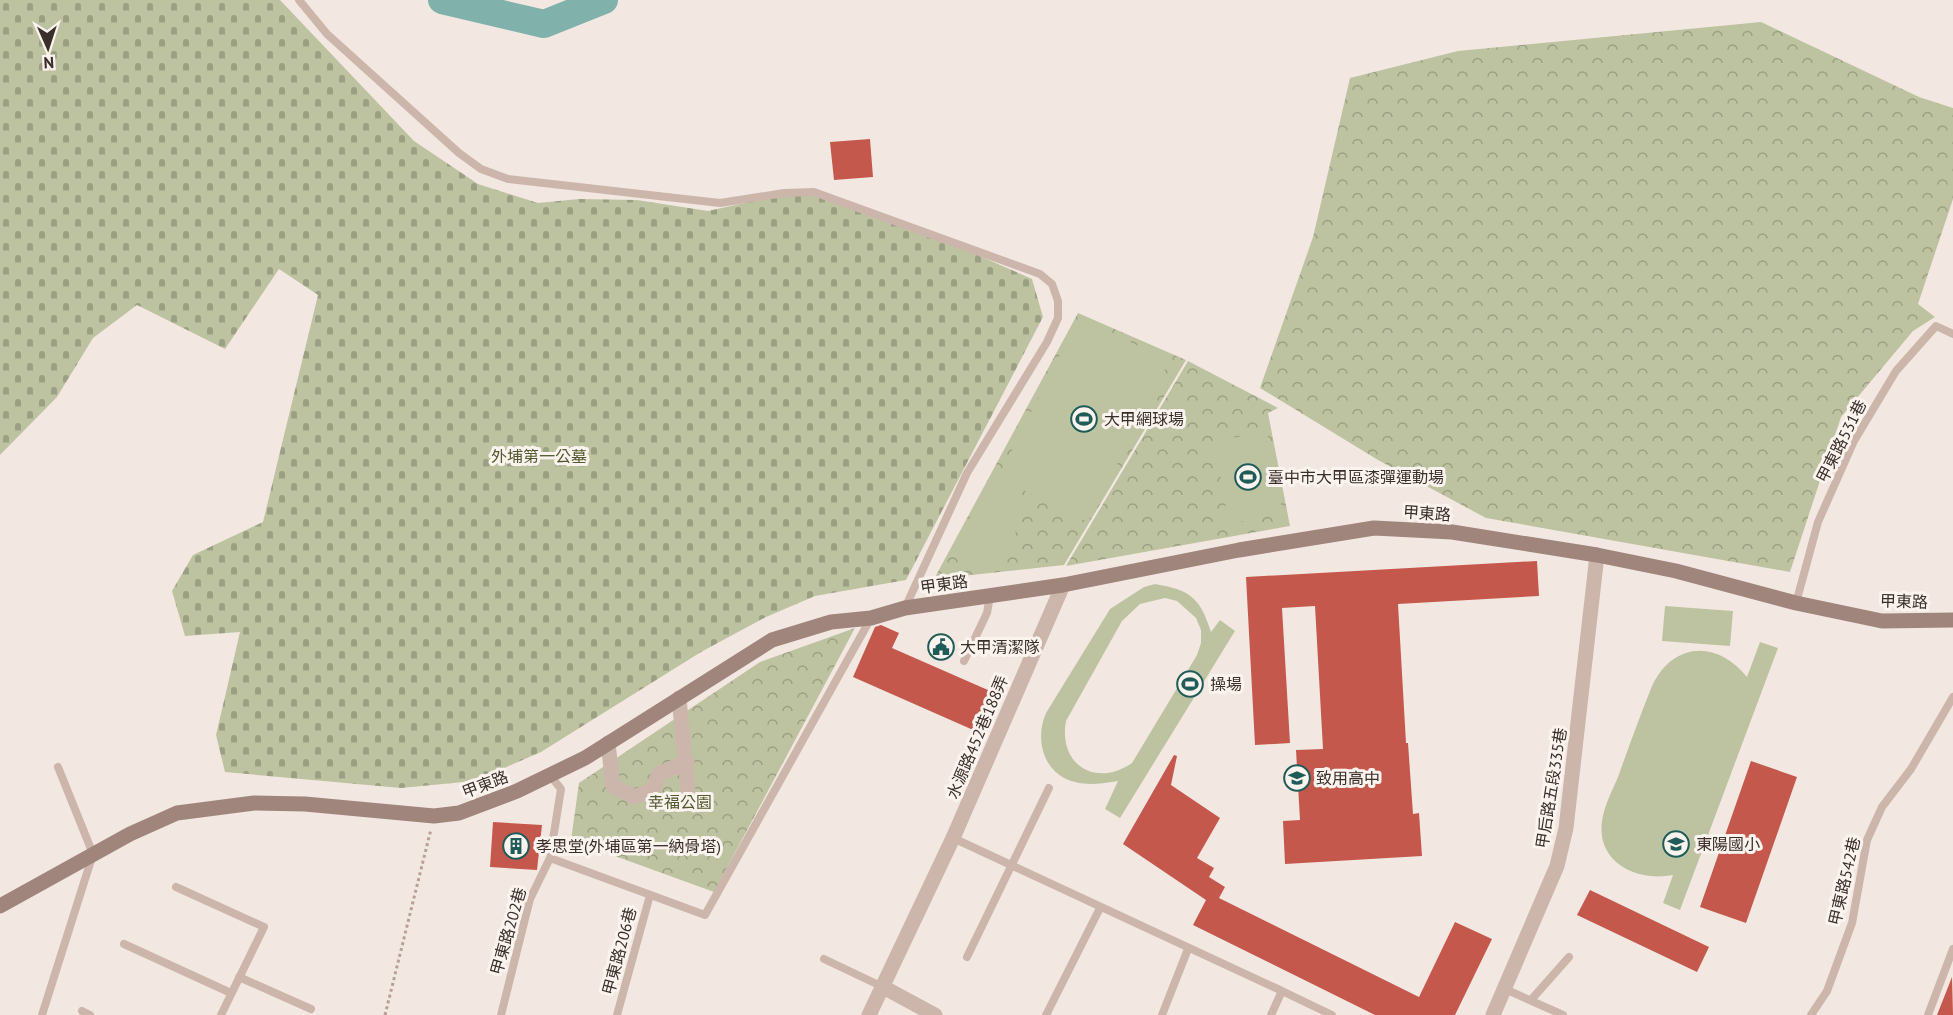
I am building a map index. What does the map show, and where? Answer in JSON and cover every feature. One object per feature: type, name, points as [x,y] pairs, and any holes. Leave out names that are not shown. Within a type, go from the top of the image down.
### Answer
[{"type":"street","name":"甲東路","points":[[0,906],[93,854],[177,813],[216,806],[254,803],[305,804],[434,816],[459,813],[487,803],[585,758],[772,640],[831,622],[871,618],[905,608],[1063,585],[1239,550],[1374,528],[1452,532],[1597,555],[1676,571],[1796,603],[1882,621],[1953,620]]},
{"type":"street","name":"甲后路五段335巷","points":[[1493,1015],[1557,866],[1566,828],[1597,555]]},
{"type":"street","name":"水源路452巷188弄","points":[[869,1015],[953,838],[1063,585]]},
{"type":"street","points":[[679,698],[688,790]]},
{"type":"street","points":[[608,743],[613,786],[634,797],[654,789],[658,774],[687,762]]},
{"type":"street","points":[[883,987],[935,1015]]},
{"type":"lane","points":[[299,0],[327,34],[459,153],[481,169],[499,176],[628,194],[720,202],[784,193],[814,192],[1040,274],[1052,284],[1058,301],[1058,318],[1047,342],[966,473],[905,608]]},
{"type":"lane","name":"甲東路531巷","points":[[1796,603],[1818,522],[1854,441],[1896,371],[1936,326],[1953,334]]},
{"type":"lane","points":[[964,661],[987,613],[990,596]]},
{"type":"lane","points":[[550,858],[705,915],[871,618]]},
{"type":"lane","name":"甲東路542巷","points":[[1811,1015],[1827,991],[1852,923],[1867,840],[1882,807],[1911,769],[1951,703]]},
{"type":"lane","points":[[42,1015],[93,854],[58,767]]},
{"type":"lane","name":"甲東路202巷","points":[[501,1015],[530,899],[550,858],[561,789],[549,774]]},
{"type":"lane","points":[[967,957],[1049,788]]},
{"type":"lane","points":[[953,838],[1014,864],[1100,908],[1332,1015]]},
{"type":"lane","points":[[176,887],[264,927],[221,1015]]},
{"type":"lane","name":"甲東路206巷","points":[[617,1015],[650,895]]},
{"type":"lane","points":[[1046,1015],[1100,908]]},
{"type":"lane","points":[[124,944],[231,993]]},
{"type":"lane","points":[[1162,1015],[1188,949]]},
{"type":"lane","points":[[1928,1015],[1953,949]]},
{"type":"lane","points":[[1531,1000],[1569,957]]},
{"type":"lane","points":[[824,959],[883,987]]},
{"type":"lane","points":[[239,976],[311,1009]]},
{"type":"lane","points":[[1505,989],[1563,1015]]},
{"type":"lane","points":[[1271,1015],[1282,991]]},
{"type":"path","points":[[385,1015],[434,816]]},
{"type":"green space","name":"外埔第一公墓","points":[[0,0],[280,0],[414,141],[478,184],[538,203],[579,199],[637,200],[708,211],[799,191],[855,208],[950,243],[1032,279],[1043,317],[906,580],[815,596],[766,617],[701,652],[541,752],[474,781],[401,788],[225,772],[216,735],[240,632],[185,636],[172,591],[193,555],[263,522],[318,295],[279,269],[225,349],[137,305],[93,338],[57,397],[0,455]]},
{"type":"green space","points":[[1761,22],[1919,97],[1953,108],[1953,199],[1918,304],[1935,317],[1913,331],[1841,417],[1790,572],[1486,518],[1378,460],[1260,388],[1313,237],[1350,78],[1458,51]]},
{"type":"green space","points":[[1078,313],[1186,360],[1064,565],[934,579]]},
{"type":"green space","name":"大甲網球場","points":[[1079,317],[1169,361],[1088,522],[998,478]]},
{"type":"green space","points":[[1188,361],[1278,408],[1268,413],[1290,526],[1066,566]]},
{"type":"green space","name":"臺中市大甲區漆彈運動場","points":[[1267,432],[1283,513],[1229,524],[1214,441]]},
{"type":"green space","points":[[989,481],[1031,502],[995,572],[953,551]]},
{"type":"green space","name":"操場","points":[[1155,584],[1177,589],[1198,603],[1211,632],[1220,620],[1235,631],[1120,818],[1105,809],[1118,781],[1086,784],[1064,778],[1049,764],[1044,755],[1041,734],[1046,713],[1110,609],[1144,587]],"holes":[[[1165,598],[1177,601],[1196,618],[1201,630],[1201,643],[1197,655],[1132,763],[1105,773],[1082,768],[1068,750],[1065,736],[1066,721],[1122,621],[1140,604]]]},
{"type":"green space","points":[[1665,606],[1733,611],[1730,646],[1662,641]]},
{"type":"green space","name":"幸福公園","points":[[855,628],[714,892],[571,840],[579,783],[760,662]]},
{"type":"green space","points":[[1760,642],[1778,648],[1680,910],[1663,903],[1673,875],[1646,875],[1634,872],[1613,858],[1602,836],[1604,810],[1652,686],[1661,671],[1672,660],[1696,651],[1723,656],[1747,677]]},
{"type":"building","points":[[870,139],[873,177],[834,180],[830,142]]},
{"type":"building","points":[[1537,561],[1539,596],[1398,604],[1406,743],[1408,743],[1413,814],[1419,813],[1422,856],[1285,864],[1283,821],[1300,820],[1296,750],[1323,749],[1315,606],[1282,608],[1290,743],[1255,745],[1246,577]]},
{"type":"building","name":"大甲清潔隊","points":[[881,625],[899,633],[892,648],[997,694],[980,733],[853,677],[875,627]]},
{"type":"building","points":[[1174,755],[1177,756],[1171,785],[1220,818],[1197,858],[1214,868],[1209,877],[1225,887],[1219,898],[1419,997],[1455,922],[1492,939],[1455,1015],[1375,1015],[1193,925],[1206,900],[1123,844]]},
{"type":"building","points":[[1751,761],[1797,777],[1746,923],[1700,907]]},
{"type":"building","name":"孝思堂(外埔區第一納骨塔)","points":[[493,822],[542,825],[537,870],[490,867]]},
{"type":"building","points":[[1590,890],[1709,947],[1697,972],[1577,915]]},
{"type":"building","points":[[1952,977],[1953,1015],[1937,1015]]},
{"type":"waterway","points":[[442,0],[544,24],[604,0]]},
{"type":"place","name":"大甲網球場","points":[[1084,419]]},
{"type":"place","name":"臺中市大甲區漆彈運動場","points":[[1248,477]]},
{"type":"place","name":"大甲清潔隊","points":[[941,647]]},
{"type":"place","name":"操場","points":[[1190,684]]},
{"type":"place","name":"致用高中","points":[[1297,778]]},
{"type":"place","name":"東陽國小","points":[[1676,844]]},
{"type":"place","name":"孝思堂(外埔區第一納骨塔)","points":[[516,846]]}]
